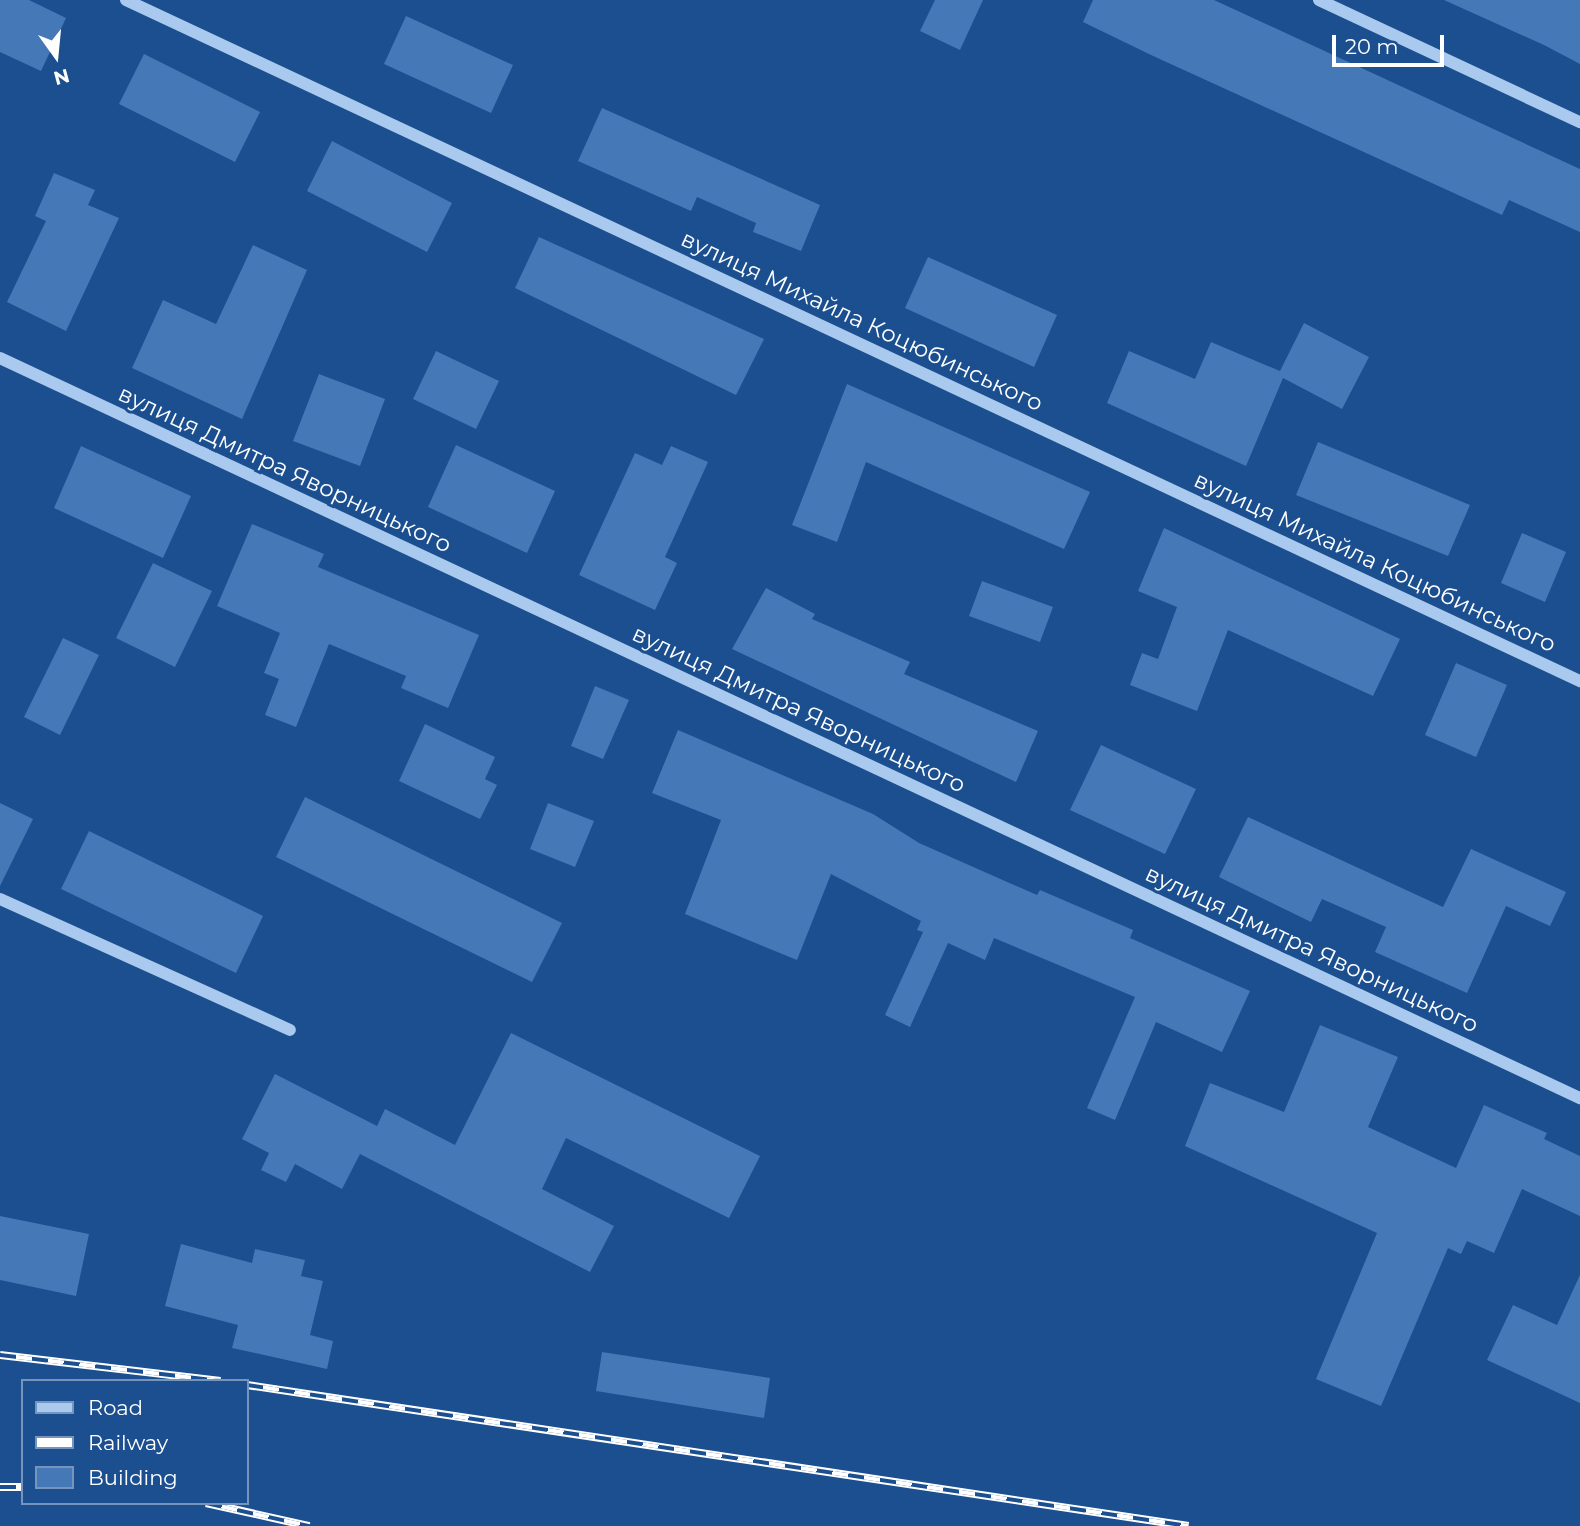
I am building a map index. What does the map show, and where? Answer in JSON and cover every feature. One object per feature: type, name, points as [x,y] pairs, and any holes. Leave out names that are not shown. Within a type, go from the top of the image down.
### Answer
[{"type":"street","name":"вулиця Михайла Коцюбинського","points":[[126,0],[1580,681]]},
{"type":"street","points":[[1319,0],[1580,122]]},
{"type":"street","name":"вулиця Дмитра Яворницького","points":[[0,358],[1580,1098]]},
{"type":"street","points":[[0,900],[290,1030]]},
{"type":"building","points":[[0,0],[29,0],[66,18],[41,71],[0,52]]},
{"type":"building","points":[[935,0],[983,0],[960,50],[920,31]]},
{"type":"building","points":[[1093,0],[1214,0],[1580,169],[1580,232],[1509,200],[1502,215],[1151,55],[1083,22]]},
{"type":"building","points":[[1444,0],[1580,0],[1580,64],[1544,45]]},
{"type":"building","points":[[406,16],[513,65],[491,113],[384,64]]},
{"type":"building","points":[[144,54],[260,112],[235,162],[119,104]]},
{"type":"building","points":[[602,108],[820,205],[801,251],[753,232],[756,223],[697,197],[691,211],[578,161]]},
{"type":"building","points":[[332,141],[452,203],[427,252],[307,191]]},
{"type":"building","points":[[54,173],[95,190],[88,205],[119,218],[66,331],[7,302],[46,221],[35,216]]},
{"type":"building","points":[[539,237],[764,339],[736,395],[515,288]]},
{"type":"building","points":[[253,245],[307,270],[242,419],[132,368],[163,300],[216,324]]},
{"type":"building","points":[[928,257],[1057,315],[1034,367],[905,308]]},
{"type":"building","points":[[1304,323],[1369,357],[1342,409],[1283,378],[1246,466],[1107,403],[1129,351],[1195,379],[1211,342],[1280,371]]},
{"type":"building","points":[[436,351],[499,381],[476,429],[413,399]]},
{"type":"building","points":[[319,374],[385,399],[360,466],[293,441]]},
{"type":"building","points":[[847,384],[1090,492],[1064,549],[866,462],[837,542],[792,525]]},
{"type":"building","points":[[1318,442],[1470,505],[1448,556],[1296,495]]},
{"type":"building","points":[[456,445],[555,491],[527,553],[428,507]]},
{"type":"building","points":[[81,446],[191,496],[163,558],[54,508]]},
{"type":"building","points":[[671,446],[708,462],[665,557],[677,563],[655,610],[579,575],[635,453],[662,465]]},
{"type":"building","points":[[252,524],[324,554],[318,567],[479,635],[448,708],[401,688],[406,676],[329,644],[296,727],[265,715],[279,679],[264,673],[280,633],[217,606]]},
{"type":"building","points":[[1164,528],[1400,639],[1373,696],[1228,630],[1197,711],[1130,685],[1142,653],[1158,659],[1177,607],[1138,591]]},
{"type":"building","points":[[1522,533],[1566,552],[1545,602],[1501,583]]},
{"type":"building","points":[[153,563],[212,591],[175,667],[116,638]]},
{"type":"building","points":[[982,581],[1053,607],[1040,642],[969,616]]},
{"type":"building","points":[[766,588],[815,614],[812,619],[910,662],[904,674],[1038,731],[1016,782],[732,649]]},
{"type":"building","points":[[63,638],[99,655],[60,735],[24,717]]},
{"type":"building","points":[[1456,663],[1507,685],[1476,757],[1425,735]]},
{"type":"building","points":[[595,686],[629,700],[603,759],[571,746]]},
{"type":"building","points":[[425,724],[495,757],[485,779],[497,785],[480,819],[399,781]]},
{"type":"building","points":[[678,730],[873,814],[919,843],[1037,895],[1040,890],[1133,930],[1130,938],[1250,991],[1222,1052],[1156,1022],[1115,1120],[1087,1108],[1135,997],[994,938],[985,960],[948,943],[910,1027],[885,1015],[923,932],[917,930],[921,921],[831,874],[797,960],[685,914],[721,820],[652,793]]},
{"type":"building","points":[[1101,745],[1196,789],[1165,854],[1070,810]]},
{"type":"building","points":[[305,797],[562,923],[532,982],[276,857]]},
{"type":"building","points":[[0,803],[33,819],[0,886]]},
{"type":"building","points":[[548,803],[594,821],[575,867],[530,849]]},
{"type":"building","points":[[1248,817],[1443,907],[1471,849],[1566,892],[1550,926],[1506,906],[1467,993],[1375,952],[1386,927],[1322,899],[1311,922],[1219,877]]},
{"type":"building","points":[[89,831],[263,916],[236,973],[61,889]]},
{"type":"building","points":[[1320,1025],[1398,1057],[1368,1127],[1456,1168],[1484,1105],[1547,1133],[1544,1139],[1580,1156],[1580,1216],[1522,1189],[1494,1253],[1467,1241],[1461,1254],[1448,1248],[1381,1406],[1316,1379],[1377,1233],[1185,1146],[1210,1083],[1284,1112]]},
{"type":"building","points":[[511,1033],[760,1156],[729,1218],[566,1138],[542,1189],[614,1226],[590,1272],[360,1154],[342,1189],[295,1164],[286,1182],[261,1170],[269,1153],[242,1139],[275,1074],[377,1126],[385,1109],[455,1145]]},
{"type":"building","points":[[0,1216],[89,1234],[76,1296],[0,1280]]},
{"type":"building","points":[[181,1244],[252,1263],[255,1249],[305,1260],[301,1276],[323,1281],[310,1335],[333,1341],[327,1369],[232,1348],[238,1325],[165,1306]]},
{"type":"building","points":[[1580,1275],[1580,1403],[1487,1360],[1513,1305],[1557,1325]]},
{"type":"building","points":[[602,1352],[770,1378],[764,1418],[596,1391]]},
{"type":"railway","points":[[0,1355],[203,1379]]},
{"type":"railway","points":[[248,1385],[1188,1526]]},
{"type":"railway","points":[[0,1487],[21,1487]]},
{"type":"railway","points":[[215,1505],[309,1526]]}]
